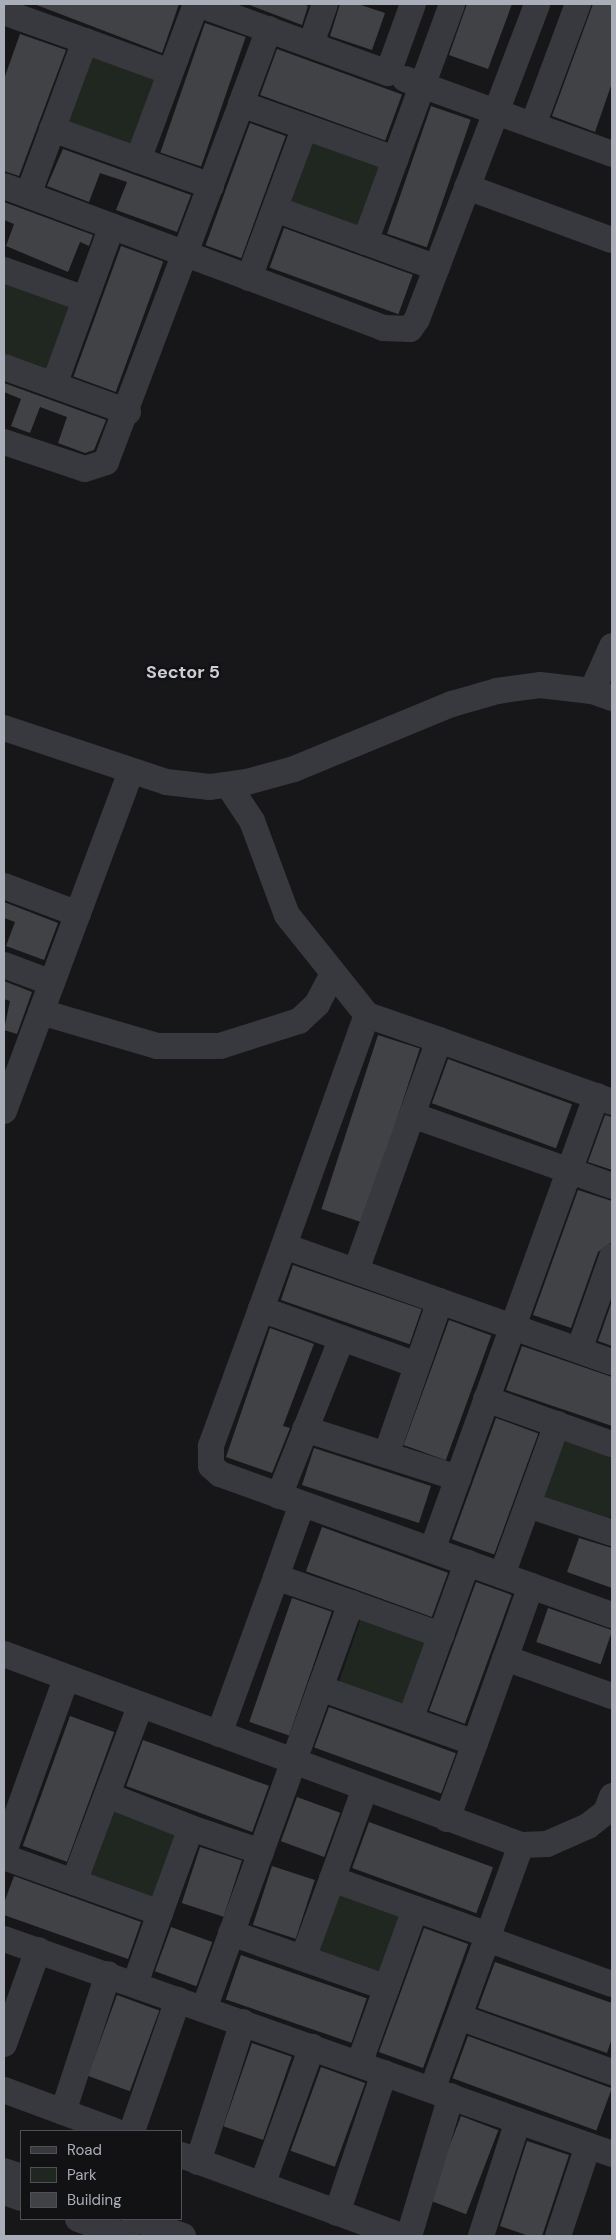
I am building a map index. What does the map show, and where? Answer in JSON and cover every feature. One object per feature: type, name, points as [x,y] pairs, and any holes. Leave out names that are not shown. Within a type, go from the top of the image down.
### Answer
[{"type":"street","points":[[138,160],[197,4],[533,125],[610,146]]},
{"type":"street","points":[[310,44],[325,4]]},
{"type":"street","points":[[388,72],[413,4]]},
{"type":"street","points":[[365,242],[452,4]]},
{"type":"street","points":[[4,186],[249,278],[398,331],[410,329],[418,319],[537,4]]},
{"type":"street","points":[[533,125],[578,4]]},
{"type":"street","points":[[4,12],[170,72]]},
{"type":"street","points":[[4,442],[85,469],[95,468],[113,453],[269,29]]},
{"type":"street","points":[[28,195],[85,41]]},
{"type":"street","points":[[241,104],[395,159]]},
{"type":"street","points":[[249,278],[305,127]]},
{"type":"street","points":[[52,129],[211,186]]},
{"type":"street","points":[[468,187],[612,240]]},
{"type":"street","points":[[274,209],[437,268]]},
{"type":"street","points":[[54,385],[112,226]]},
{"type":"street","points":[[4,270],[85,300]]},
{"type":"street","points":[[4,367],[128,412]]},
{"type":"street","points":[[4,728],[166,782],[210,787],[228,785],[294,769],[452,704],[497,691],[540,685],[602,694],[612,646]]},
{"type":"street","points":[[4,1111],[14,1051],[41,1012],[131,771]]},
{"type":"street","points":[[228,785],[252,821],[284,909],[367,1015],[604,1099],[569,1171],[432,1550]]},
{"type":"street","points":[[4,886],[78,914]]},
{"type":"street","points":[[4,965],[52,983]]},
{"type":"street","points":[[41,1012],[157,1046],[220,1046],[299,1021],[317,1004],[333,974]]},
{"type":"street","points":[[367,1015],[209,1455],[211,1466],[220,1474],[612,1615]]},
{"type":"street","points":[[356,1271],[439,1040]]},
{"type":"street","points":[[412,1115],[612,1186]]},
{"type":"street","points":[[284,1246],[612,1362]]},
{"type":"street","points":[[579,1350],[610,1272]]},
{"type":"street","points":[[386,1455],[440,1300]]},
{"type":"street","points":[[261,1309],[417,1365]]},
{"type":"street","points":[[219,1734],[276,1577],[305,1429],[342,1338]]},
{"type":"street","points":[[486,1399],[612,1444]]},
{"type":"street","points":[[502,1575],[557,1424]]},
{"type":"street","points":[[305,1429],[458,1478]]},
{"type":"street","points":[[528,1505],[612,1534]]},
{"type":"street","points":[[410,1720],[467,1563]]},
{"type":"street","points":[[276,1577],[441,1635]]},
{"type":"street","points":[[447,1819],[531,1586]]},
{"type":"street","points":[[204,2009],[351,1603]]},
{"type":"street","points":[[4,1656],[521,1845],[547,1844],[568,1837],[610,1807]]},
{"type":"street","points":[[505,1658],[612,1696]]},
{"type":"street","points":[[4,1851],[66,1679]]},
{"type":"street","points":[[320,1688],[475,1743]]},
{"type":"street","points":[[74,1882],[140,1706]]},
{"type":"street","points":[[303,1958],[365,1788]]},
{"type":"street","points":[[107,1795],[260,1852]]},
{"type":"street","points":[[135,1984],[192,1828]]},
{"type":"street","points":[[409,2236],[459,2017],[521,1845]]},
{"type":"street","points":[[4,1857],[160,1913]]},
{"type":"street","points":[[332,1879],[612,1984]]},
{"type":"street","points":[[359,2064],[415,1909]]},
{"type":"street","points":[[232,1933],[387,1988]]},
{"type":"street","points":[[4,1939],[108,1974],[612,2154]]},
{"type":"street","points":[[4,2044],[38,1950]]},
{"type":"street","points":[[63,2112],[108,1974]]},
{"type":"street","points":[[132,2130],[178,2000]]},
{"type":"street","points":[[459,2017],[612,2072]]},
{"type":"street","points":[[243,2022],[190,2158],[401,2236]]},
{"type":"street","points":[[262,2185],[312,2047]]},
{"type":"street","points":[[337,2213],[384,2073]]},
{"type":"street","points":[[4,2090],[112,2130]]},
{"type":"street","points":[[481,2236],[518,2121]]},
{"type":"street","points":[[558,2236],[588,2146]]},
{"type":"street","points":[[4,2171],[20,2177]]},
{"type":"street","points":[[4,2192],[20,2198]]},
{"type":"street","points":[[81,2220],[126,2236]]},
{"type":"street","points":[[138,2220],[183,2236]]},
{"type":"green space","points":[[90,56],[158,79],[135,148],[67,124]]},
{"type":"green space","points":[[313,139],[381,162],[358,231],[290,207]]},
{"type":"green space","points":[[5,281],[73,305],[49,373],[4,357]]},
{"type":"green space","points":[[562,1435],[612,1452],[612,1511],[607,1526],[539,1503]]},
{"type":"green space","points":[[361,1618],[429,1641],[406,1710],[338,1686]]},
{"type":"green space","points":[[110,1808],[178,1831],[155,1900],[87,1876]]},
{"type":"green space","points":[[336,1888],[404,1911],[381,1980],[313,1956]]},
{"type":"building","points":[[34,4],[179,4],[162,53]]},
{"type":"building","points":[[247,4],[303,4],[308,6],[302,25]]},
{"type":"building","points":[[340,4],[358,4],[385,13],[372,50],[330,36]]},
{"type":"building","points":[[467,4],[512,4],[488,69],[449,55]]},
{"type":"building","points":[[593,4],[612,4],[612,83],[595,132],[552,116]]},
{"type":"building","points":[[205,23],[246,37],[201,167],[160,153]]},
{"type":"building","points":[[20,34],[66,50],[19,176],[4,171],[4,79]]},
{"type":"building","points":[[277,49],[402,94],[385,141],[260,95]]},
{"type":"building","points":[[431,106],[471,120],[427,247],[387,234]]},
{"type":"building","points":[[250,123],[286,136],[241,258],[206,245]]},
{"type":"building","points":[[63,149],[191,195],[177,232],[116,210],[127,182],[100,173],[89,202],[47,186]]},
{"type":"building","points":[[4,202],[93,235],[89,246],[80,242],[68,272],[6,246],[14,224],[4,220]]},
{"type":"building","points":[[284,228],[413,275],[398,314],[270,267]]},
{"type":"building","points":[[121,246],[163,261],[116,392],[73,377]]},
{"type":"building","points":[[4,383],[106,420],[94,450],[85,453],[58,443],[67,417],[40,407],[30,433],[11,426],[21,399],[4,392]]},
{"type":"building","points":[[4,902],[58,923],[44,960],[6,946],[15,922],[4,918]]},
{"type":"building","points":[[4,981],[32,992],[17,1034],[4,1030],[10,1001],[4,999]]},
{"type":"building","points":[[378,1035],[420,1049],[363,1223],[321,1209]]},
{"type":"building","points":[[448,1059],[572,1104],[556,1148],[432,1103]]},
{"type":"building","points":[[605,1115],[612,1117],[612,1170],[588,1162]]},
{"type":"building","points":[[578,1190],[612,1201],[612,1242],[598,1252],[571,1328],[533,1315]]},
{"type":"building","points":[[293,1265],[422,1309],[410,1344],[281,1300]]},
{"type":"building","points":[[612,1301],[612,1346],[598,1341]]},
{"type":"building","points":[[449,1320],[491,1335],[446,1460],[404,1445]]},
{"type":"building","points":[[270,1328],[314,1344],[283,1426],[290,1428],[272,1473],[226,1457]]},
{"type":"building","points":[[522,1346],[612,1377],[612,1426],[506,1390]]},
{"type":"building","points":[[496,1418],[538,1433],[494,1555],[452,1539]]},
{"type":"building","points":[[314,1448],[431,1486],[419,1523],[302,1485]]},
{"type":"building","points":[[322,1527],[448,1573],[432,1617],[306,1571]]},
{"type":"building","points":[[579,1538],[612,1548],[612,1588],[567,1572]]},
{"type":"building","points":[[476,1582],[512,1595],[465,1724],[429,1711]]},
{"type":"building","points":[[292,1598],[332,1612],[289,1736],[249,1722]]},
{"type":"building","points":[[548,1608],[612,1630],[601,1664],[536,1642]]},
{"type":"building","points":[[329,1707],[456,1753],[441,1794],[314,1747]]},
{"type":"building","points":[[70,1716],[114,1732],[67,1862],[23,1846]]},
{"type":"building","points":[[143,1740],[269,1786],[252,1832],[126,1786]]},
{"type":"building","points":[[297,1797],[340,1813],[324,1857],[281,1841]]},
{"type":"building","points":[[369,1822],[493,1867],[476,1913],[352,1868]]},
{"type":"building","points":[[200,1847],[242,1861],[224,1917],[182,1903]]},
{"type":"building","points":[[272,1866],[315,1880],[296,1939],[253,1925]]},
{"type":"building","points":[[14,1876],[141,1922],[128,1959],[4,1915],[4,1903]]},
{"type":"building","points":[[171,1927],[212,1942],[196,1986],[155,1971]]},
{"type":"building","points":[[424,1928],[468,1944],[423,2068],[379,2052]]},
{"type":"building","points":[[241,1955],[367,1998],[351,2043],[226,1999]]},
{"type":"building","points":[[495,1962],[612,2003],[612,2038],[607,2053],[478,2008]]},
{"type":"building","points":[[117,1995],[159,2010],[130,2091],[88,2076]]},
{"type":"building","points":[[468,2036],[612,2088],[596,2131],[453,2078]]},
{"type":"building","points":[[252,2043],[292,2057],[263,2140],[223,2126]]},
{"type":"building","points":[[321,2067],[365,2083],[335,2167],[291,2151]]},
{"type":"building","points":[[461,2116],[498,2130],[466,2214],[429,2200]]},
{"type":"building","points":[[527,2141],[569,2155],[542,2236],[529,2236],[500,2226]]},
{"type":"district","name":"Sector 5","points":[[183,672]]}]
